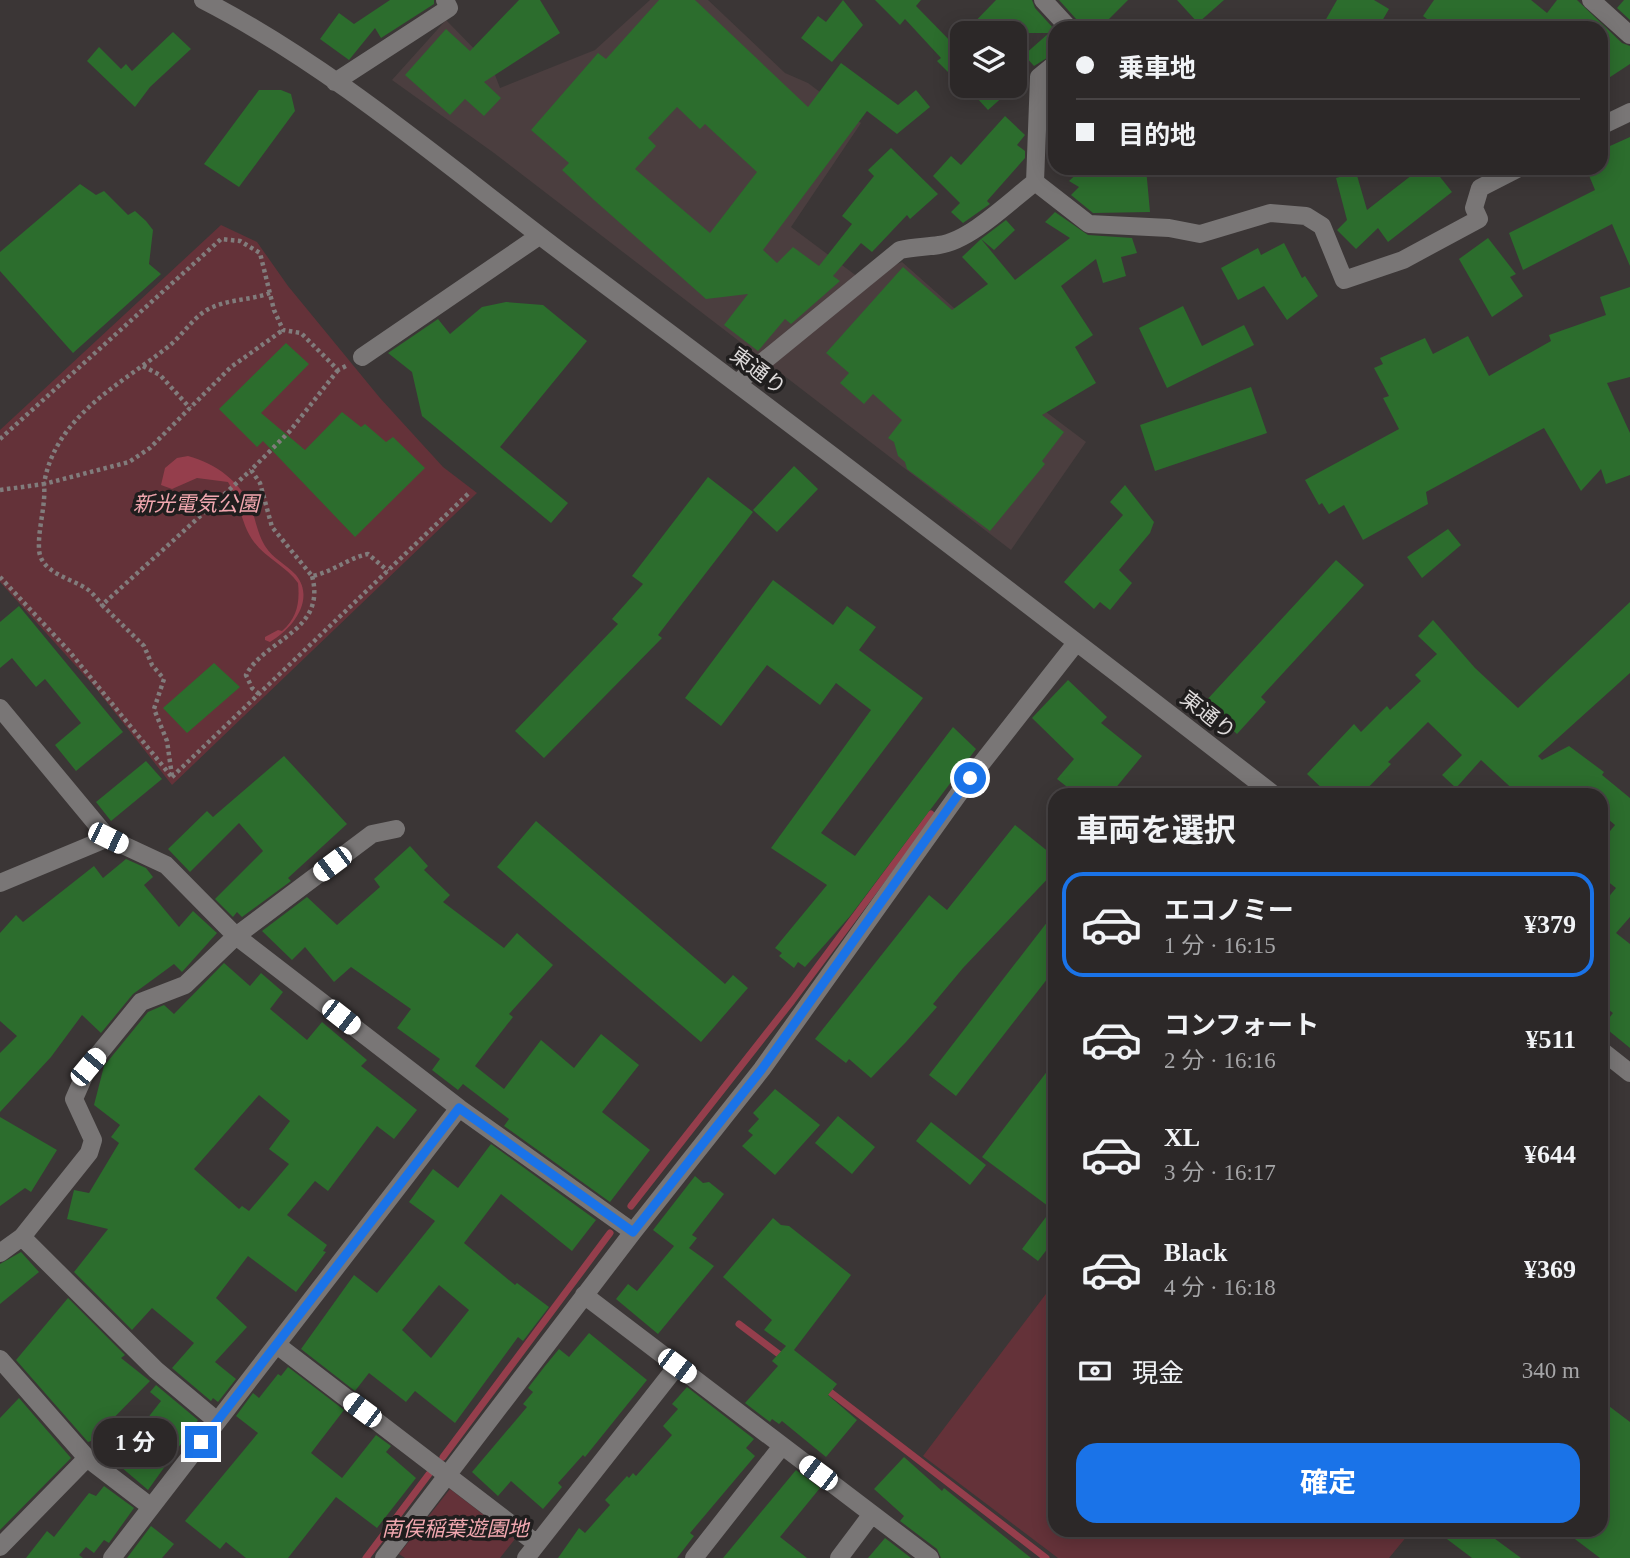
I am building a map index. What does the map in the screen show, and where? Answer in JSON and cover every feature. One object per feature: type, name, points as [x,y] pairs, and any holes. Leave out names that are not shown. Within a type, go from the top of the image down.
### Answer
[{"type":"street","name":"東通り","points":[[204,0],[253,26],[335,82],[737,383],[1265,788]]},
{"type":"street","points":[[335,82],[449,8],[445,0]]},
{"type":"street","points":[[1043,0],[1062,21]]},
{"type":"street","points":[[1591,0],[1630,35]]},
{"type":"street","points":[[1035,182],[1039,77],[1048,70]]},
{"type":"street","points":[[1608,123],[1630,112]]},
{"type":"street","points":[[1035,182],[1089,224],[1169,228],[1200,233],[1270,213],[1306,216],[1322,226],[1344,279],[1403,260],[1479,219],[1474,208],[1480,188],[1505,175]]},
{"type":"street","points":[[737,383],[900,250],[923,245],[940,246],[968,234],[1035,182]]},
{"type":"street","points":[[362,357],[539,236]]},
{"type":"street","points":[[384,1558],[633,1232],[762,1069],[970,778],[1076,643]]},
{"type":"street","points":[[0,708],[108,838],[166,865],[236,936],[459,1108],[633,1232]]},
{"type":"street","points":[[0,1253],[22,1237],[89,1153],[93,1140],[74,1099],[88,1067],[141,1002],[185,985],[236,936],[372,834],[396,829]]},
{"type":"street","points":[[0,883],[108,838]]},
{"type":"street","points":[[1608,1056],[1630,1073]]},
{"type":"street","points":[[112,1558],[459,1108]]},
{"type":"street","points":[[22,1237],[156,1370],[218,1421]]},
{"type":"street","points":[[584,1296],[930,1558]]},
{"type":"street","points":[[276,1345],[446,1474],[531,1551],[677,1366]]},
{"type":"street","points":[[0,1359],[87,1458],[151,1507]]},
{"type":"street","points":[[694,1558],[782,1446]]},
{"type":"street","points":[[0,1547],[87,1458]]},
{"type":"street","points":[[839,1558],[872,1514]]},
{"type":"path","points":[[0,439],[221,239],[240,241],[260,253],[283,330]]},
{"type":"path","points":[[172,777],[167,741],[154,709],[164,679],[152,665],[144,646],[87,589],[58,575],[39,551],[46,504],[44,484],[47,463],[65,431],[81,414],[212,307],[249,301],[270,293]]},
{"type":"path","points":[[0,490],[44,484],[129,462],[150,448],[231,367],[283,330],[301,333],[338,370]]},
{"type":"path","points":[[102,605],[251,470],[290,430],[338,370],[362,357]]},
{"type":"path","points":[[143,366],[159,375],[190,408]]},
{"type":"path","points":[[251,470],[260,483],[272,527],[312,576],[316,590],[303,621],[280,645],[252,664],[246,675],[251,688],[259,694]]},
{"type":"path","points":[[172,777],[470,493]]},
{"type":"path","points":[[312,576],[326,573],[346,561],[368,554],[388,571]]},
{"type":"path","points":[[0,577],[69,651],[172,777]]},
{"type":"shaded area","points":[[650,0],[708,0],[785,73],[808,83],[861,123],[791,227],[870,286],[888,268],[902,262],[963,316],[980,362],[1086,442],[1011,550],[494,153],[392,80],[446,20],[492,67],[500,88],[595,50]]},
{"type":"shaded area","points":[[188,456],[208,463],[226,475],[242,491],[265,546],[296,575],[302,585],[299,613],[286,630],[270,642],[265,640],[265,637],[278,630],[282,631],[294,615],[298,604],[298,583],[254,542],[228,482],[197,478],[172,489],[161,485],[165,468],[177,458]]},
{"type":"green space","name":"新光電気公園","points":[[221,225],[257,242],[288,286],[380,398],[443,467],[477,493],[172,785],[94,686],[0,582],[0,430]]},
{"type":"green space","points":[[1048,1291],[1048,1537],[1406,1537],[1389,1558],[1058,1558],[923,1456]]},
{"type":"green space","name":"南俣稲葉遊園地","points":[[450,1489],[515,1539],[500,1558],[405,1558],[399,1554]]},
{"type":"building","points":[[390,0],[434,0],[434,4],[381,38],[375,28],[349,60],[320,39],[339,13],[354,24]]},
{"type":"building","points":[[519,0],[540,0],[560,33],[484,82],[501,98],[484,116],[465,99],[450,115],[405,75],[446,29],[470,51]]},
{"type":"building","points":[[659,0],[695,0],[808,107],[841,63],[898,105],[916,90],[930,107],[897,134],[867,111],[763,250],[777,263],[793,247],[819,266],[852,224],[842,216],[874,176],[868,170],[891,148],[938,194],[910,219],[907,215],[872,252],[861,243],[833,276],[840,281],[791,324],[785,319],[758,351],[724,325],[748,294],[706,299],[562,170],[569,163],[531,130],[598,53],[606,59]],"holes":[[[677,107],[700,129],[705,124],[757,172],[710,233],[635,169],[656,146],[648,138]]]},
{"type":"building","points":[[843,0],[863,25],[832,62],[801,38],[818,16],[826,22]]},
{"type":"building","points":[[875,0],[921,0],[916,6],[950,41],[950,74],[937,61],[941,58],[905,19],[900,25]]},
{"type":"building","points":[[996,0],[1032,0],[1035,8],[1048,22],[1048,33],[1027,33],[1027,21],[976,21]]},
{"type":"building","points":[[1059,0],[1128,0],[1107,21],[1077,20]]},
{"type":"building","points":[[1177,0],[1224,0],[1200,21],[1196,21]]},
{"type":"building","points":[[1337,0],[1374,0],[1389,9],[1382,21],[1325,21]]},
{"type":"building","points":[[1434,0],[1531,0],[1547,13],[1557,0],[1577,0],[1599,21],[1430,21],[1423,16]]},
{"type":"building","points":[[1624,0],[1630,0],[1630,20],[1617,8]]},
{"type":"building","points":[[1608,30],[1622,43],[1630,46],[1630,64],[1608,78]]},
{"type":"building","points":[[173,32],[191,49],[150,87],[135,107],[87,61],[99,47],[121,69],[126,64],[132,71]]},
{"type":"building","points":[[1048,34],[1048,57],[1034,66],[1027,58],[1027,52]]},
{"type":"building","points":[[259,90],[281,90],[291,94],[295,111],[239,187],[204,164]]},
{"type":"building","points":[[977,98],[1002,98],[988,110]]},
{"type":"building","points":[[1005,116],[1025,135],[1017,145],[1025,151],[1025,158],[987,201],[990,204],[963,223],[951,212],[960,203],[933,176],[951,156],[961,165]]},
{"type":"building","points":[[1630,137],[1630,266],[1612,224],[1523,270],[1509,233],[1595,190],[1589,175],[1608,175],[1608,147]]},
{"type":"building","points":[[1075,175],[1147,175],[1150,212],[1093,213],[1071,195],[1079,187],[1069,181]]},
{"type":"building","points":[[1357,175],[1367,210],[1412,175],[1439,175],[1452,192],[1388,242],[1378,228],[1356,249],[1337,230],[1347,220],[1336,178]]},
{"type":"building","points":[[80,184],[96,195],[104,191],[128,215],[135,211],[146,221],[153,230],[149,264],[161,274],[73,353],[0,271],[0,252]]},
{"type":"building","points":[[1055,212],[1088,235],[1132,238],[1137,253],[1121,257],[1126,276],[1103,283],[1096,259],[1061,286],[1093,335],[1075,347],[1096,383],[1042,415],[1064,432],[1042,461],[1045,464],[990,531],[907,469],[905,462],[898,456],[894,442],[888,438],[902,420],[873,394],[864,404],[840,383],[849,373],[826,353],[903,267],[952,310],[988,284],[962,257],[981,239],[1015,280],[1070,238],[1045,222]]},
{"type":"building","points":[[1006,220],[1015,230],[994,250],[981,239]]},
{"type":"building","points":[[1488,238],[1516,274],[1510,277],[1523,296],[1492,317],[1459,259]]},
{"type":"building","points":[[1284,243],[1302,278],[1305,276],[1318,296],[1287,320],[1264,286],[1238,300],[1221,268],[1258,248],[1261,255]]},
{"type":"building","points":[[1630,287],[1630,377],[1607,383],[1630,433],[1630,475],[1606,484],[1601,469],[1581,491],[1544,428],[1426,492],[1428,504],[1363,540],[1344,505],[1329,514],[1322,503],[1319,505],[1305,480],[1399,429],[1383,398],[1389,396],[1374,368],[1383,364],[1380,358],[1425,338],[1433,354],[1468,336],[1489,376],[1551,341],[1549,335],[1606,315],[1600,297]]},
{"type":"building","points":[[506,302],[543,305],[587,341],[500,447],[568,503],[551,523],[422,416],[412,372],[388,353],[438,319],[450,334],[482,307]]},
{"type":"building","points":[[1183,306],[1202,346],[1244,325],[1254,345],[1167,388],[1139,328]]},
{"type":"building","points":[[286,343],[309,364],[261,413],[305,450],[342,412],[361,427],[365,424],[386,442],[393,437],[425,468],[355,537],[263,441],[257,447],[219,409]]},
{"type":"building","points":[[1251,387],[1267,433],[1155,471],[1140,425]]},
{"type":"building","points":[[794,466],[818,489],[777,532],[753,510]]},
{"type":"building","points":[[708,477],[753,512],[658,635],[662,638],[544,758],[515,731],[618,624],[612,619],[643,584],[632,576]]},
{"type":"building","points":[[1125,485],[1154,522],[1150,533],[1119,570],[1132,583],[1110,610],[1100,602],[1094,609],[1064,582],[1123,515],[1110,502]]},
{"type":"building","points":[[1448,529],[1461,545],[1422,578],[1407,557]]},
{"type":"building","points":[[1336,560],[1364,585],[1261,697],[1266,702],[1237,734],[1204,703]]},
{"type":"building","points":[[773,580],[833,625],[847,606],[876,627],[859,650],[923,698],[821,833],[855,856],[953,727],[976,749],[851,915],[805,967],[798,962],[794,968],[779,956],[782,953],[775,948],[827,885],[771,848],[871,710],[836,683],[820,705],[767,665],[721,726],[685,698]]},
{"type":"building","points":[[1630,602],[1630,673],[1538,756],[1542,760],[1569,746],[1604,772],[1602,775],[1630,798],[1630,917],[1616,933],[1630,944],[1630,1048],[1608,1030],[1608,1020],[1613,1013],[1608,1009],[1608,898],[1616,888],[1608,882],[1608,834],[1615,825],[1608,819],[1608,788],[1511,788],[1481,760],[1456,788],[1442,775],[1462,755],[1428,722],[1388,762],[1391,764],[1368,788],[1322,788],[1307,774],[1354,724],[1361,732],[1387,706],[1390,710],[1421,681],[1415,675],[1437,654],[1418,636],[1433,620],[1475,668],[1518,708]]},
{"type":"building","points":[[19,606],[123,732],[76,771],[55,745],[81,723],[45,679],[36,687],[12,658],[0,668],[0,622]]},
{"type":"building","points":[[214,663],[240,687],[187,733],[163,708]]},
{"type":"building","points":[[1068,680],[1107,717],[1101,723],[1142,756],[1116,788],[1068,788],[1057,779],[1074,759],[1032,718]]},
{"type":"building","points":[[284,756],[347,824],[288,878],[291,881],[242,917],[237,912],[233,917],[215,899],[263,851],[239,823],[190,872],[168,849],[207,811],[213,817]]},
{"type":"building","points":[[146,761],[162,779],[111,821],[96,802]]},
{"type":"building","points":[[536,821],[725,984],[733,975],[748,988],[701,1042],[497,867]]},
{"type":"building","points":[[1015,825],[1048,851],[1048,878],[963,968],[933,1004],[937,1007],[871,1078],[849,1059],[846,1063],[815,1039],[929,895],[947,910]]},
{"type":"building","points":[[410,846],[428,866],[424,870],[450,895],[443,902],[504,948],[517,933],[553,965],[509,1014],[513,1017],[475,1066],[504,1089],[541,1040],[574,1068],[601,1034],[639,1065],[602,1112],[650,1150],[610,1202],[504,1126],[509,1119],[463,1084],[458,1090],[432,1070],[440,1059],[397,1028],[411,1009],[351,967],[334,982],[305,947],[292,960],[262,931],[307,897],[337,925],[380,887],[374,879]]},
{"type":"building","points":[[126,859],[146,868],[153,877],[144,885],[179,927],[193,911],[217,933],[182,972],[174,964],[133,994],[101,1033],[82,1015],[51,1057],[0,1112],[0,1053],[17,1036],[0,1021],[0,933],[16,915],[23,922],[94,866],[103,878]]},
{"type":"building","points":[[1048,921],[1048,978],[956,1096],[929,1075]]},
{"type":"building","points":[[224,963],[250,986],[261,973],[283,992],[270,1009],[307,1040],[322,1022],[367,1060],[361,1066],[417,1110],[394,1139],[377,1126],[328,1191],[315,1181],[287,1215],[327,1245],[323,1251],[326,1252],[296,1292],[248,1256],[216,1298],[247,1327],[215,1362],[236,1379],[218,1402],[213,1398],[211,1401],[172,1368],[194,1343],[152,1308],[132,1330],[74,1272],[108,1229],[67,1219],[74,1190],[89,1193],[119,1143],[111,1137],[120,1125],[94,1105],[104,1066],[148,1012],[164,1005],[174,1014]],"holes":[[[259,1095],[290,1121],[269,1149],[289,1164],[249,1211],[242,1206],[239,1209],[194,1169]]]},
{"type":"building","points":[[1048,1070],[1048,1206],[982,1157]]},
{"type":"building","points":[[775,1089],[820,1125],[775,1175],[742,1146],[753,1135],[748,1131],[759,1119],[753,1113]]},
{"type":"building","points":[[838,1116],[875,1147],[852,1174],[815,1143]]},
{"type":"building","points":[[0,1117],[57,1150],[31,1192],[25,1188],[0,1206]]},
{"type":"building","points":[[931,1122],[986,1165],[970,1185],[916,1141]]},
{"type":"building","points":[[491,1144],[596,1220],[572,1251],[501,1194],[464,1243],[515,1285],[517,1283],[549,1307],[523,1341],[518,1337],[455,1423],[415,1391],[406,1402],[369,1373],[355,1391],[301,1349],[354,1275],[377,1293],[435,1221],[409,1202],[433,1169],[458,1188]],"holes":[[[439,1285],[469,1310],[431,1358],[402,1330]]]},
{"type":"building","points":[[695,1176],[703,1183],[709,1182],[724,1194],[692,1235],[697,1238],[689,1248],[714,1266],[658,1334],[616,1299],[628,1284],[637,1291],[674,1246],[653,1230]]},
{"type":"building","points":[[1048,1214],[1048,1248],[1038,1261],[1022,1249]]},
{"type":"building","points":[[773,1218],[781,1225],[789,1226],[851,1275],[794,1350],[837,1384],[828,1395],[857,1420],[826,1457],[782,1421],[779,1424],[772,1419],[770,1422],[745,1403],[778,1366],[772,1361],[786,1346],[764,1330],[772,1320],[723,1277]]},
{"type":"building","points":[[21,1252],[39,1272],[0,1304],[0,1264]]},
{"type":"building","points":[[68,1298],[125,1355],[121,1358],[150,1381],[88,1442],[16,1360]]},
{"type":"building","points":[[589,1333],[647,1380],[585,1457],[583,1455],[558,1483],[562,1487],[543,1509],[511,1481],[498,1496],[472,1472],[527,1407],[523,1404],[533,1392],[528,1388],[559,1349],[569,1357]]},
{"type":"building","points":[[288,1367],[344,1410],[311,1453],[342,1478],[376,1435],[391,1446],[386,1452],[416,1478],[377,1528],[336,1497],[288,1558],[246,1558],[226,1542],[220,1549],[185,1521],[258,1433],[236,1416],[253,1393],[259,1398],[278,1374],[281,1376]]},
{"type":"building","points":[[156,1385],[198,1420],[148,1490],[114,1461],[161,1401],[150,1392]]},
{"type":"building","points":[[687,1387],[754,1439],[746,1448],[755,1456],[690,1533],[694,1536],[677,1558],[558,1558],[579,1528],[585,1533],[610,1505],[605,1500],[627,1476],[629,1478],[633,1473],[636,1476],[672,1435],[663,1426],[678,1409],[672,1404]]},
{"type":"building","points":[[19,1398],[71,1458],[0,1530],[0,1418]]},
{"type":"building","points":[[1608,1405],[1630,1422],[1630,1558],[1600,1558],[1572,1537],[1608,1537]]},
{"type":"building","points":[[904,1457],[942,1491],[944,1488],[1031,1558],[941,1558],[937,1549],[900,1521],[904,1516],[874,1489]]},
{"type":"building","points":[[796,1470],[820,1488],[780,1537],[807,1558],[723,1558]]},
{"type":"building","points":[[104,1486],[134,1508],[109,1543],[104,1540],[94,1553],[86,1547],[79,1555],[83,1558],[26,1558],[47,1531],[54,1537],[89,1493],[96,1496]]},
{"type":"building","points":[[151,1526],[174,1544],[162,1558],[127,1558]]},
{"type":"building","points":[[1444,1537],[1492,1537],[1521,1558],[1472,1558]]},
{"type":"building","points":[[885,1538],[911,1558],[868,1558]]},
{"type":"waterway","points":[[631,1206],[792,1001],[931,814]]},
{"type":"waterway","points":[[443,1457],[610,1233]]},
{"type":"waterway","points":[[739,1324],[784,1358]]},
{"type":"waterway","points":[[825,1388],[1046,1558]]},
{"type":"waterway","points":[[366,1558],[429,1474]]},
{"type":"route","points":[[201,1442],[459,1108],[633,1232],[762,1069],[970,778]]}]
